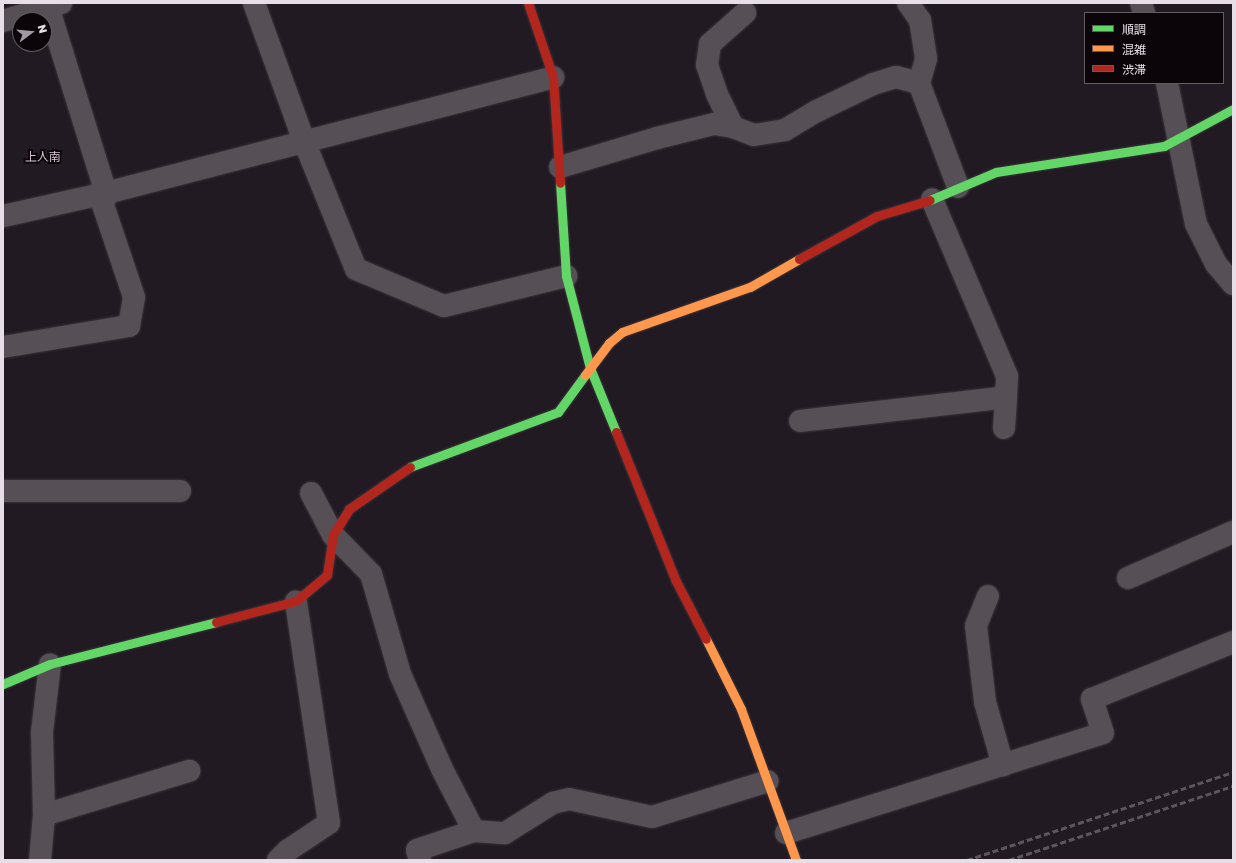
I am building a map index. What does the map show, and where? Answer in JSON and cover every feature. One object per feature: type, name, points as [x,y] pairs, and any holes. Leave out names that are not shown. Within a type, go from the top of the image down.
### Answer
[{"type":"street","points":[[254,3],[304,141],[356,269],[444,306],[566,276]]},
{"type":"street","points":[[528,3],[553,77],[566,276],[590,368],[676,581],[741,709],[796,860]]},
{"type":"street","points":[[908,3],[920,20],[926,60],[919,84],[958,187]]},
{"type":"street","points":[[3,21],[54,5],[106,193],[103,205],[134,297],[129,326],[3,347]]},
{"type":"street","points":[[733,127],[717,94],[707,64],[710,44],[745,13]]},
{"type":"street","points":[[3,216],[106,193],[553,77]]},
{"type":"street","points":[[560,167],[657,138],[714,124],[733,127],[754,135],[785,130],[817,111],[873,84],[896,77],[919,84]]},
{"type":"street","points":[[1167,84],[1196,224],[1216,264],[1233,284]]},
{"type":"street","points":[[3,684],[50,664],[296,601],[327,575],[333,535],[349,509],[403,470],[558,412],[610,343],[622,332],[750,287],[877,216],[932,199],[996,172],[1164,146],[1178,140],[1233,109]]},
{"type":"street","points":[[932,199],[1007,376],[1004,428]]},
{"type":"street","points":[[800,421],[1006,397]]},
{"type":"street","points":[[3,491],[180,490]]},
{"type":"street","points":[[311,493],[333,535],[371,574],[400,674],[442,768],[474,831]]},
{"type":"street","points":[[1128,578],[1233,532]]},
{"type":"street","points":[[988,596],[976,626],[985,702],[1003,765]]},
{"type":"street","points":[[278,860],[287,851],[329,823],[296,601]]},
{"type":"street","points":[[786,833],[1103,733],[1092,700],[1233,642]]},
{"type":"street","points":[[40,860],[44,816],[42,732],[50,664]]},
{"type":"street","points":[[44,816],[189,771]]},
{"type":"street","points":[[420,860],[417,850],[474,831],[504,832],[553,802],[569,799],[652,817],[768,781]]},
{"type":"railway","points":[[967,860],[1233,772]]},
{"type":"railway","points":[[1009,860],[1233,786]]},
{"type":"traffic: fast","points":[[930,200],[996,172],[1164,146],[1233,109]]},
{"type":"traffic: fast","points":[[560,183],[566,276],[590,368],[616,432]]},
{"type":"traffic: fast","points":[[410,467],[558,412],[585,375]]},
{"type":"traffic: fast","points":[[3,684],[50,664],[216,622]]},
{"type":"traffic: slow","points":[[585,375],[609,343],[622,332],[750,287],[799,259]]},
{"type":"traffic: slow","points":[[706,639],[741,709],[796,860]]},
{"type":"traffic: jam","points":[[528,3],[553,77],[560,183]]},
{"type":"traffic: jam","points":[[799,259],[877,216],[930,200]]},
{"type":"traffic: jam","points":[[616,432],[676,581],[706,639]]},
{"type":"traffic: jam","points":[[216,622],[296,601],[327,575],[333,535],[349,509],[410,467]]},
{"type":"district","name":"上人南","points":[[43,157]]}]
